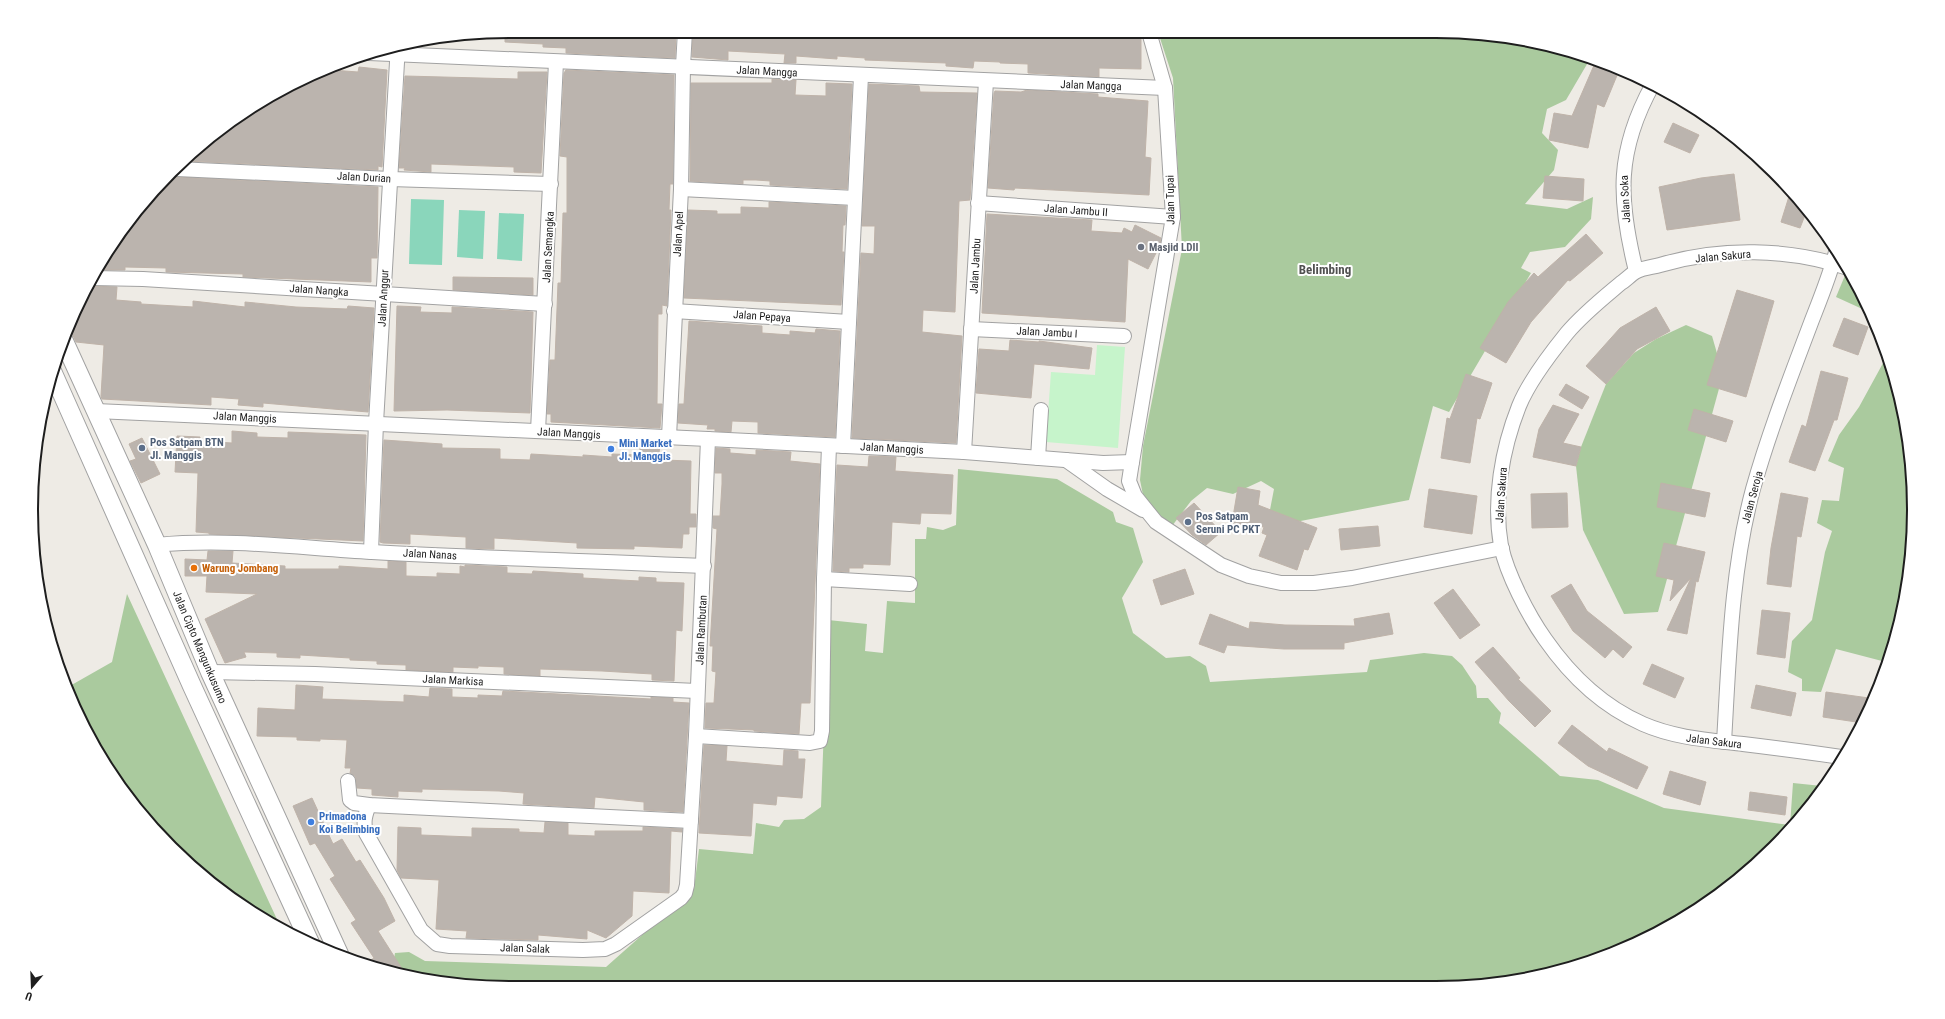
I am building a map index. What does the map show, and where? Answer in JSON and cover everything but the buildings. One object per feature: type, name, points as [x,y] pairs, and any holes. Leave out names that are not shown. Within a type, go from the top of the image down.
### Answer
[{"type":"street","name":"Jalan Apel","points":[[669,437],[681,189],[685,38]]},
{"type":"street","name":"Jalan Tupai","points":[[1148,513],[1135,496],[1130,481],[1173,217],[1165,88],[1151,38]]},
{"type":"street","name":"Jalan Mangga","points":[[403,50],[556,62],[683,66],[861,76],[1165,88]]},
{"type":"street","name":"Jalan Anggur","points":[[371,552],[376,423],[398,52]]},
{"type":"street","name":"Jalan Semangka","points":[[538,431],[556,62]]},
{"type":"street","points":[[843,446],[861,76]]},
{"type":"street","name":"Jalan Jambu","points":[[964,452],[986,80]]},
{"type":"street","name":"Jalan Soka","points":[[1636,271],[1629,242],[1624,202],[1623,176],[1628,140],[1639,109],[1650,90]]},
{"type":"street","name":"Jalan Durian","points":[[183,169],[390,179],[551,184]]},
{"type":"street","points":[[681,189],[855,198]]},
{"type":"street","name":"Jalan Jambu II","points":[[978,203],[1173,217]]},
{"type":"street","name":"Jalan Sakura","points":[[1833,257],[1726,253],[1672,261],[1636,271],[1579,319],[1542,367],[1520,404],[1506,448],[1500,484],[1499,523],[1502,548],[1516,586],[1537,628],[1560,660],[1579,681],[1610,706],[1644,724],[1684,738],[1837,756]]},
{"type":"street","name":"Jalan Seroja","points":[[1724,742],[1736,575],[1743,530],[1753,489],[1771,430],[1834,258]]},
{"type":"street","name":"Jalan Nangka","points":[[99,278],[151,280],[545,304]]},
{"type":"street","name":"Jalan Pepaya","points":[[674,311],[849,322]]},
{"type":"street","name":"Jalan Jambu I","points":[[971,329],[1124,336]]},
{"type":"street","name":"Jalan Cipto Mangunkusumo","points":[[67,348],[157,545],[210,672],[336,948]]},
{"type":"street","name":"Jalan Cipto Mangunkusumo","points":[[56,380],[192,686],[306,934]]},
{"type":"street","points":[[1038,458],[1041,410]]},
{"type":"street","name":"Jalan Manggis","points":[[96,411],[376,423],[964,452],[1103,463],[1132,462]]},
{"type":"street","name":"Jalan Rambutan","points":[[691,821],[704,566],[708,439]]},
{"type":"street","points":[[696,736],[810,744],[820,741],[822,731],[824,579],[829,446]]},
{"type":"street","points":[[1065,460],[1107,489],[1148,513],[1156,522],[1175,536],[1221,565],[1249,576],[1281,583],[1314,583],[1352,578],[1502,548]]},
{"type":"street","name":"Jalan Nanas","points":[[157,545],[212,542],[371,552],[704,566]]},
{"type":"street","points":[[824,579],[910,584]]},
{"type":"street","name":"Jalan Markisa","points":[[210,672],[314,674],[697,691]]},
{"type":"street","points":[[348,781],[350,800],[354,803],[368,805],[691,821]]},
{"type":"street","name":"Jalan Salak","points":[[368,805],[365,815],[366,832],[421,930],[437,944],[450,946],[595,950],[605,949],[616,944],[677,902],[685,893],[688,877],[691,821]]},
{"type":"green space","points":[[1160,38],[1466,39],[1527,47],[1558,54],[1588,63],[1566,100],[1547,109],[1542,133],[1558,150],[1554,170],[1525,204],[1567,209],[1593,197],[1591,219],[1565,247],[1530,252],[1521,268],[1531,273],[1449,412],[1433,406],[1409,500],[1280,525],[1269,515],[1274,489],[1261,481],[1233,494],[1207,488],[1191,501],[1172,526],[1144,500],[1140,480],[1143,446],[1182,249],[1173,78]]},
{"type":"green space","points":[[411,199],[444,200],[442,265],[409,264]]},
{"type":"green space","points":[[459,210],[485,211],[483,259],[457,257]]},
{"type":"green space","points":[[499,213],[524,214],[522,261],[497,259]]},
{"type":"green space","points":[[1845,276],[1862,309],[1836,297]]},
{"type":"green space","points":[[1686,325],[1712,336],[1723,374],[1658,612],[1624,614],[1583,530],[1576,466],[1581,447],[1606,384],[1634,353],[1656,339]]},
{"type":"green space","points":[[1097,345],[1125,347],[1118,448],[1046,442],[1051,372],[1095,375]]},
{"type":"green space","points":[[1883,362],[1898,418],[1906,479],[1906,540],[1898,601],[1891,632],[1882,661],[1836,649],[1821,692],[1802,691],[1802,679],[1788,672],[1792,641],[1812,620],[1825,552],[1832,531],[1817,523],[1822,500],[1839,501],[1844,468],[1828,461],[1839,435],[1859,407]]},
{"type":"green space","points":[[958,469],[1057,479],[1113,512],[1116,522],[1133,528],[1143,562],[1122,598],[1133,633],[1166,658],[1190,656],[1206,666],[1210,682],[1367,672],[1370,660],[1424,653],[1452,656],[1462,665],[1476,686],[1477,698],[1488,698],[1501,713],[1499,723],[1560,776],[1598,780],[1664,808],[1786,824],[1769,843],[1723,884],[1671,918],[1616,945],[1587,956],[1558,965],[1497,977],[1436,981],[510,981],[448,977],[396,967],[393,964],[395,953],[409,952],[425,961],[606,967],[694,889],[699,849],[753,854],[756,823],[779,827],[784,820],[804,819],[821,807],[828,620],[867,624],[865,651],[883,653],[887,601],[915,603],[915,539],[926,539],[927,527],[943,530],[956,525]]},
{"type":"green space","points":[[127,594],[277,920],[222,884],[176,843],[135,797],[117,771],[101,745],[72,685],[112,662]]},
{"type":"green space","points":[[1793,783],[1818,786],[1790,820]]},
{"type":"place","name":"Masjid LDII","points":[[1141,247]]},
{"type":"place","name":"Pos Satpam BTN Jl. Manggis","points":[[142,448]]},
{"type":"place","name":"Mini Market Jl. Manggis","points":[[611,449]]},
{"type":"place","name":"Pos Satpam Seruni PC PKT","points":[[1188,522]]},
{"type":"place","name":"Warung Jombang","points":[[194,568]]},
{"type":"place","name":"Primadona Koi Belimbing","points":[[311,822]]},
{"type":"district","name":"Belimbing","points":[[1325,269]]}]
